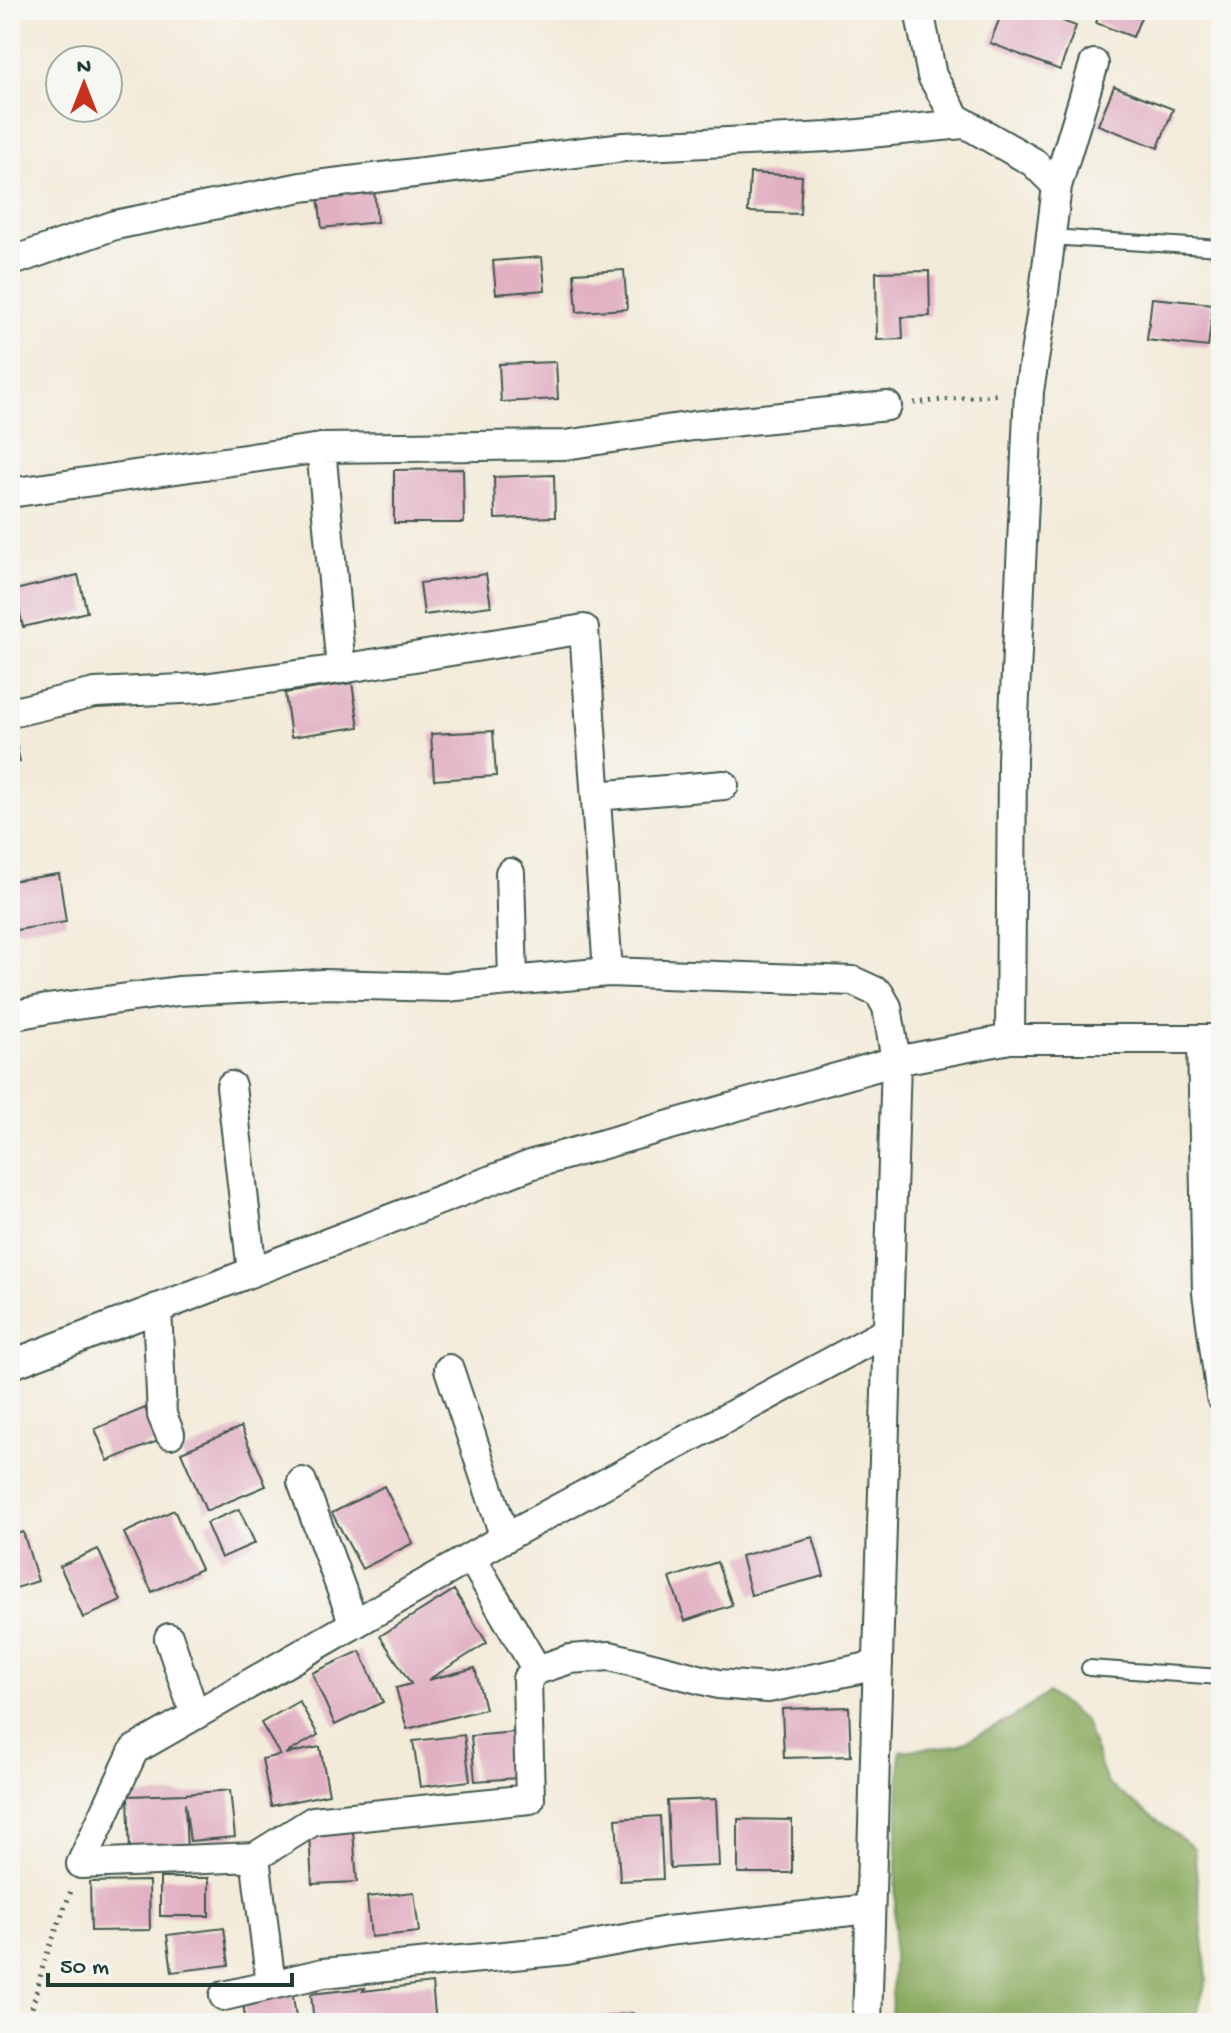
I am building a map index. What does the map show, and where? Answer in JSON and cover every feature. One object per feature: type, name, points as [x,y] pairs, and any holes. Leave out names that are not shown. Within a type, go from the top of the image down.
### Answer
[{"type":"street","points":[[919,10],[932,76],[956,118],[1033,162],[1057,186]]},
{"type":"street","points":[[1010,1039],[1012,760],[1029,391],[1057,186],[1094,64]]},
{"type":"street","points":[[10,262],[115,225],[301,187],[624,147],[828,137],[963,124]]},
{"type":"street","points":[[10,493],[321,448],[565,445],[693,426],[887,406]]},
{"type":"street","points":[[321,448],[341,669]]},
{"type":"street","points":[[10,713],[95,693],[203,688],[584,629],[608,972]]},
{"type":"street","points":[[596,796],[724,785]]},
{"type":"street","points":[[510,873],[513,980]]},
{"type":"street","points":[[10,1016],[178,991],[323,984],[446,987],[608,972],[853,981],[879,993],[887,1007],[896,1061],[867,2023]]},
{"type":"street","points":[[10,1365],[533,1164],[896,1061],[1010,1039],[1211,1040],[1207,1293],[1221,1397]]},
{"type":"street","points":[[231,1086],[252,1272]]},
{"type":"street","points":[[157,1308],[162,1415],[170,1434]]},
{"type":"street","points":[[878,1665],[768,1688],[718,1684],[610,1656],[570,1659],[537,1670],[527,1679],[530,1799],[313,1821],[255,1857],[81,1864],[134,1750],[505,1538],[888,1331]]},
{"type":"street","points":[[449,1369],[505,1538]]},
{"type":"street","points":[[302,1482],[354,1624]]},
{"type":"street","points":[[471,1557],[537,1670]]},
{"type":"street","points":[[169,1638],[195,1715]]},
{"type":"street","points":[[255,1857],[271,1985]]},
{"type":"street","points":[[224,1996],[323,1973],[566,1950],[667,1931],[870,1909]]},
{"type":"lane","points":[[1050,237],[1221,248]]},
{"type":"lane","points":[[1089,1668],[1221,1677]]},
{"type":"lane","points":[[1215,2023],[1221,2022]]},
{"type":"path","points":[[887,406],[1029,391]]},
{"type":"path","points":[[28,2023],[44,1962],[81,1864]]},
{"type":"green space","points":[[1048,1693],[1085,1721],[1107,1783],[1194,1848],[1207,1979],[1194,2023],[891,2023],[900,1751],[958,1745],[1011,1719]]},
{"type":"building","points":[[1003,10],[1032,10],[1076,26],[1060,70],[990,43]]},
{"type":"building","points":[[1101,10],[1144,10],[1133,37],[1096,23]]},
{"type":"building","points":[[1114,86],[1173,109],[1158,148],[1098,125]]},
{"type":"building","points":[[750,173],[802,176],[800,214],[748,212]]},
{"type":"building","points":[[374,189],[377,222],[322,228],[318,195]]},
{"type":"building","points":[[542,257],[545,290],[496,294],[493,261]]},
{"type":"building","points":[[624,270],[627,309],[577,312],[574,273]]},
{"type":"building","points":[[929,271],[930,316],[902,317],[903,339],[877,340],[876,272]]},
{"type":"building","points":[[1152,298],[1213,304],[1208,347],[1147,340]]},
{"type":"building","points":[[556,362],[558,399],[501,402],[499,364]]},
{"type":"building","points":[[463,469],[464,523],[394,523],[394,470]]},
{"type":"building","points":[[554,475],[555,517],[495,519],[494,477]]},
{"type":"building","points":[[486,574],[491,606],[424,615],[420,583]]},
{"type":"building","points":[[78,575],[87,612],[23,627],[15,590]]},
{"type":"building","points":[[352,683],[359,727],[291,737],[285,693]]},
{"type":"building","points":[[10,719],[20,762],[10,764]]},
{"type":"building","points":[[493,731],[496,776],[434,780],[431,734]]},
{"type":"building","points":[[59,874],[66,922],[10,931],[10,881]]},
{"type":"building","points":[[145,1408],[158,1441],[108,1461],[95,1429]]},
{"type":"building","points":[[241,1427],[266,1486],[206,1511],[181,1452]]},
{"type":"building","points":[[384,1486],[413,1543],[362,1569],[332,1513]]},
{"type":"building","points":[[239,1509],[255,1543],[221,1558],[206,1523]]},
{"type":"building","points":[[174,1510],[201,1569],[152,1592],[124,1533]]},
{"type":"building","points":[[23,1532],[38,1581],[10,1590],[10,1536]]},
{"type":"building","points":[[813,1537],[824,1576],[751,1595],[741,1556]]},
{"type":"building","points":[[98,1549],[121,1601],[83,1618],[60,1566]]},
{"type":"building","points":[[717,1562],[732,1605],[685,1621],[670,1578]]},
{"type":"building","points":[[454,1590],[487,1643],[428,1680],[475,1668],[485,1709],[407,1729],[396,1688],[411,1684],[380,1636]]},
{"type":"building","points":[[360,1651],[383,1702],[335,1725],[312,1673]]},
{"type":"building","points":[[299,1701],[318,1735],[285,1754],[320,1747],[329,1794],[271,1806],[262,1759],[280,1755],[261,1723]]},
{"type":"building","points":[[849,1707],[851,1756],[784,1758],[782,1709]]},
{"type":"building","points":[[515,1732],[519,1778],[475,1781],[471,1736]]},
{"type":"building","points":[[464,1735],[470,1781],[420,1787],[413,1741]]},
{"type":"building","points":[[230,1790],[235,1837],[190,1841],[185,1803],[187,1853],[130,1854],[128,1796]]},
{"type":"building","points":[[716,1799],[719,1866],[670,1868],[667,1801]]},
{"type":"building","points":[[660,1816],[663,1879],[620,1881],[616,1819]]},
{"type":"building","points":[[738,1819],[792,1820],[792,1873],[738,1873]]},
{"type":"building","points":[[353,1831],[357,1882],[312,1884],[309,1834]]},
{"type":"building","points":[[160,1878],[209,1878],[209,1916],[160,1916]]},
{"type":"building","points":[[149,1881],[150,1930],[91,1931],[90,1882]]},
{"type":"building","points":[[414,1892],[419,1932],[371,1937],[367,1897]]},
{"type":"building","points":[[224,1928],[229,1965],[172,1972],[167,1935]]},
{"type":"building","points":[[432,1983],[436,2023],[314,2023],[311,1994]]},
{"type":"building","points":[[292,1990],[297,2023],[246,2023],[242,1997]]},
{"type":"building","points":[[633,2013],[634,2023],[588,2023],[587,2019]]}]
